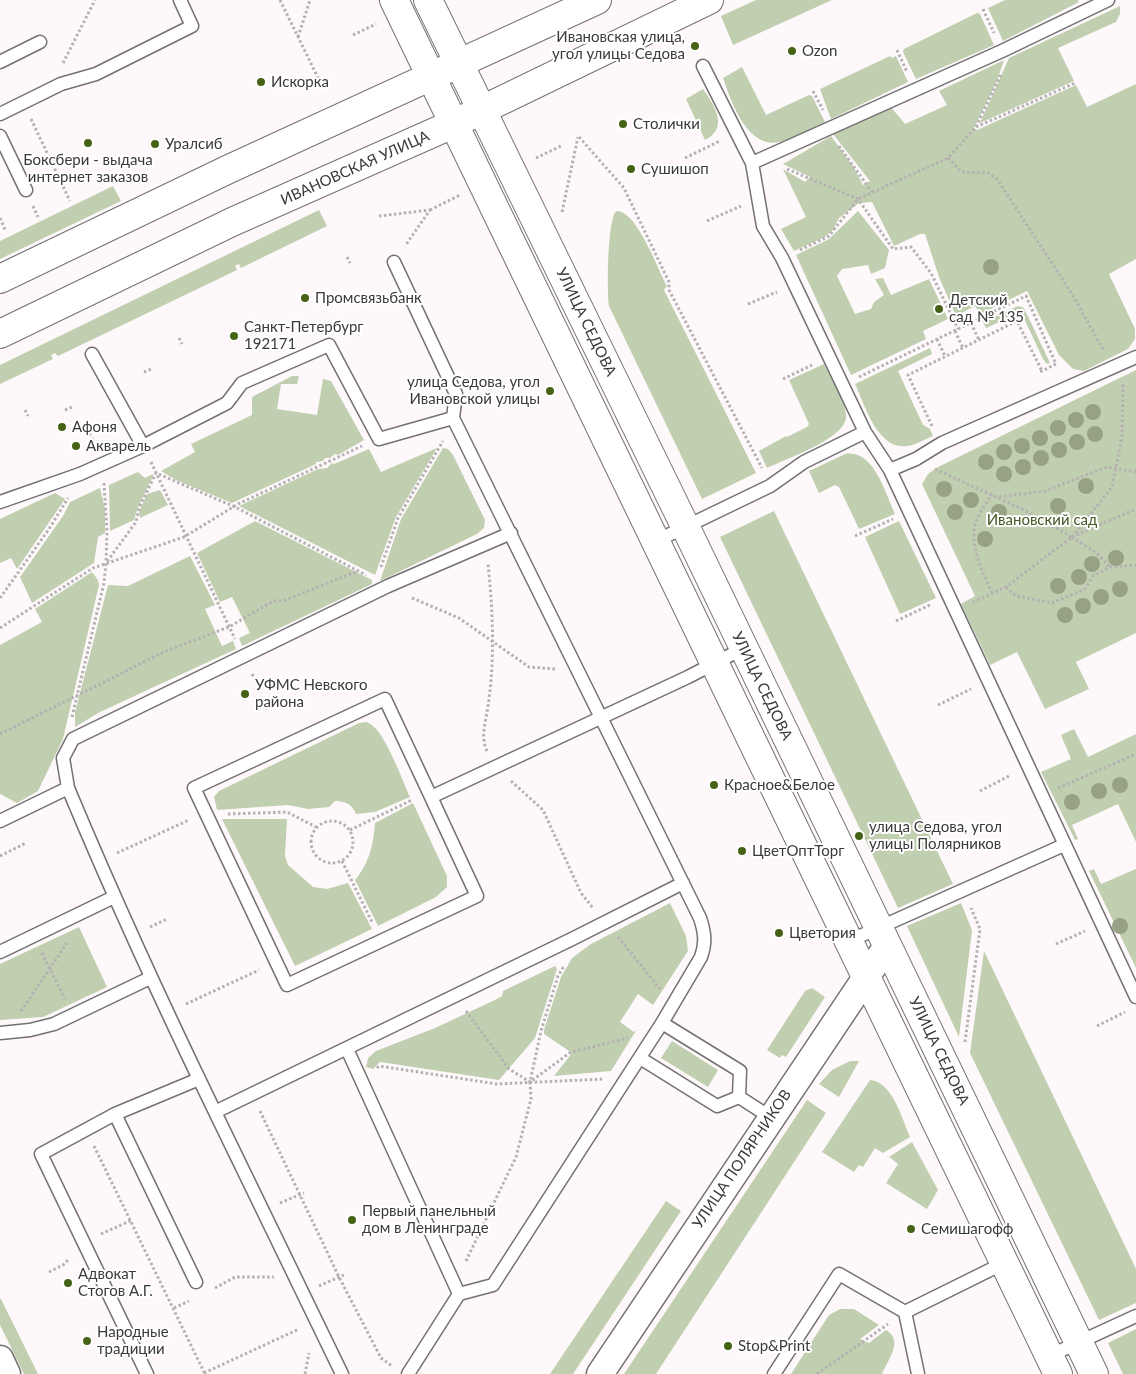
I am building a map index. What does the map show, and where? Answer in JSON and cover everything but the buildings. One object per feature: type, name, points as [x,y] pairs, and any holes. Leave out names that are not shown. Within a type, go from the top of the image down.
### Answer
[{"type":"main road","name":"УЛИЦА СЕДОВА","points":[[428,0],[686,528],[1094,1374]]},
{"type":"main road","points":[[0,279],[229,169],[597,0]]},
{"type":"main road","name":"ИВАНОВСКАЯ УЛИЦА","points":[[0,334],[232,222],[483,110],[709,0]]},
{"type":"main road","points":[[389,10],[430,78],[453,124],[1053,1365]]},
{"type":"street","name":"УЛИЦА ПОЛЯРНИКОВ","points":[[600,1374],[866,976],[883,936]]},
{"type":"street","points":[[0,1359],[7,1374]]},
{"type":"lane","points":[[0,114],[61,84],[96,74],[192,26],[180,0]]},
{"type":"lane","points":[[752,164],[822,130],[1002,51],[1108,0]]},
{"type":"lane","points":[[0,62],[40,42]]},
{"type":"lane","points":[[703,66],[752,164],[763,226],[782,258],[865,432],[890,470],[949,594],[954,610],[987,682],[1136,997]]},
{"type":"lane","points":[[0,136],[26,190]]},
{"type":"lane","points":[[394,262],[456,394],[453,418],[683,883],[702,925],[705,945],[701,958],[662,1023],[493,1285],[459,1294],[403,1371]]},
{"type":"lane","points":[[0,502],[70,478],[143,446],[227,403],[242,383],[329,345],[379,439],[453,418]]},
{"type":"lane","points":[[92,354],[143,446]]},
{"type":"lane","points":[[890,470],[916,459],[942,443],[1136,357]]},
{"type":"lane","points":[[656,541],[770,486],[804,462],[865,432]]},
{"type":"lane","points":[[342,1374],[150,978],[68,788],[64,758],[73,739],[388,586],[511,533]]},
{"type":"lane","points":[[430,795],[496,768],[688,677],[744,648]]},
{"type":"lane","points":[[385,699],[430,795],[477,896],[286,985],[194,788],[385,699]]},
{"type":"lane","points":[[0,821],[68,788]]},
{"type":"lane","points":[[849,941],[883,936],[1064,845]]},
{"type":"lane","points":[[215,1112],[572,940],[683,883]]},
{"type":"lane","points":[[0,952],[114,898]]},
{"type":"lane","points":[[4,1033],[30,1030],[54,1024],[150,978]]},
{"type":"lane","points":[[662,1023],[740,1071],[739,1096]]},
{"type":"lane","points":[[347,1049],[459,1294]]},
{"type":"lane","points":[[640,1058],[717,1106],[739,1096]]},
{"type":"lane","points":[[146,1374],[41,1154],[115,1114],[198,1079]]},
{"type":"lane","points":[[739,1096],[770,1117]]},
{"type":"lane","points":[[115,1114],[196,1282]]},
{"type":"lane","points":[[905,1312],[1004,1263]]},
{"type":"lane","points":[[774,1374],[839,1274],[905,1312],[918,1374]]},
{"type":"lane","points":[[1053,1365],[1079,1342],[1136,1316]]},
{"type":"path","points":[[61,84],[57,75],[95,0]]},
{"type":"path","points":[[280,0],[319,80]]},
{"type":"path","points":[[298,38],[310,0]]},
{"type":"path","points":[[782,258],[829,236],[858,199],[948,158],[976,127],[1006,60],[983,9]]},
{"type":"path","points":[[353,35],[389,10]]},
{"type":"path","points":[[897,50],[915,89]]},
{"type":"path","points":[[976,127],[1075,83]]},
{"type":"path","points":[[23,102],[70,201]]},
{"type":"path","points":[[822,130],[831,136],[872,192]]},
{"type":"path","points":[[684,158],[736,133]]},
{"type":"path","points":[[578,137],[624,188],[669,282],[669,290],[770,486]]},
{"type":"path","points":[[530,160],[560,146]]},
{"type":"path","points":[[948,158],[962,172],[988,173],[997,179],[1072,294],[1106,354],[1118,366],[1123,382],[1124,404],[1117,468],[1112,488],[1072,537]]},
{"type":"path","points":[[752,164],[782,167],[808,180],[858,199],[893,249],[910,247],[931,273],[963,348]]},
{"type":"path","points":[[379,216],[430,210],[465,192]]},
{"type":"path","points":[[707,221],[758,198]]},
{"type":"path","points":[[394,262],[430,210]]},
{"type":"path","points":[[0,218],[6,232]]},
{"type":"path","points":[[347,257],[350,264]]},
{"type":"path","points":[[748,304],[794,284]]},
{"type":"path","points":[[842,385],[1026,296],[1056,364],[1038,373]]},
{"type":"path","points":[[930,422],[908,375],[1018,321],[1042,371]]},
{"type":"path","points":[[971,323],[979,340]]},
{"type":"path","points":[[179,338],[182,344]]},
{"type":"path","points":[[937,339],[945,356]]},
{"type":"path","points":[[783,379],[829,358]]},
{"type":"path","points":[[144,372],[151,369]]},
{"type":"path","points":[[65,410],[72,407]]},
{"type":"path","points":[[25,410],[28,416]]},
{"type":"path","points":[[376,580],[398,518],[440,448],[453,418]]},
{"type":"path","points":[[87,429],[93,441]]},
{"type":"path","points":[[0,628],[92,568],[184,537],[233,506],[379,439]]},
{"type":"path","points":[[143,446],[184,537],[244,656]]},
{"type":"path","points":[[916,459],[934,469],[992,494],[1072,537],[1096,553],[1110,567]]},
{"type":"path","points":[[73,739],[68,733],[104,583],[106,563],[108,532],[105,486],[100,466]]},
{"type":"path","points":[[998,497],[1045,491],[1107,467],[1136,472]]},
{"type":"path","points":[[156,473],[233,506],[388,586],[458,618],[529,667],[577,670]]},
{"type":"path","points":[[106,563],[136,522],[139,508],[156,473]]},
{"type":"path","points":[[0,598],[67,500],[70,478]]},
{"type":"path","points":[[854,536],[897,517],[899,491]]},
{"type":"path","points":[[992,494],[977,520],[974,533],[979,564],[992,593]]},
{"type":"path","points":[[954,610],[1006,587],[1072,537],[1136,509]]},
{"type":"path","points":[[486,544],[492,601],[492,641],[491,685],[483,742],[496,768],[543,810],[581,893],[673,1005]]},
{"type":"path","points":[[1006,587],[1016,596],[1052,603],[1085,589],[1093,576],[1110,567],[1136,564]]},
{"type":"path","points":[[0,734],[166,651],[229,627],[273,601],[283,601],[359,570]]},
{"type":"path","points":[[896,621],[949,594]]},
{"type":"path","points":[[252,674],[256,681]]},
{"type":"path","points":[[938,705],[987,682]]},
{"type":"path","points":[[1041,795],[1136,754]]},
{"type":"path","points":[[980,791],[1028,766]]},
{"type":"path","points":[[350,830],[430,795]]},
{"type":"path","points":[[205,812],[220,814],[287,812],[316,827]]},
{"type":"path","points":[[331,820],[344,824],[350,830],[353,843],[352,850],[342,860],[328,863],[315,856],[310,843],[316,827],[331,820]]},
{"type":"path","points":[[139,843],[186,821]]},
{"type":"path","points":[[0,856],[26,843]]},
{"type":"path","points":[[342,860],[382,940]]},
{"type":"path","points":[[4,1033],[90,909]]},
{"type":"path","points":[[1056,944],[1101,924]]},
{"type":"path","points":[[964,1049],[980,929]]},
{"type":"path","points":[[34,936],[73,1015]]},
{"type":"path","points":[[452,1278],[461,1271],[516,1158],[531,1100],[530,1082],[541,1031],[558,976],[567,961],[572,940]]},
{"type":"path","points":[[166,1013],[257,971]]},
{"type":"path","points":[[456,996],[509,1069],[530,1082]]},
{"type":"path","points":[[1097,1026],[1128,1011]]},
{"type":"path","points":[[530,1082],[571,1052],[632,1037],[655,1034]]},
{"type":"path","points":[[363,1084],[379,1066],[497,1084],[627,1079]]},
{"type":"path","points":[[252,1094],[302,1194],[339,1277],[381,1358],[403,1371]]},
{"type":"path","points":[[86,1130],[132,1220],[205,1373],[315,1321]]},
{"type":"path","points":[[263,1211],[302,1194]]},
{"type":"path","points":[[83,1242],[132,1220]]},
{"type":"path","points":[[49,1272],[63,1265]]},
{"type":"path","points":[[303,1294],[344,1275]]},
{"type":"path","points":[[209,1291],[235,1277],[294,1277]]},
{"type":"path","points":[[174,1308],[192,1300]]},
{"type":"path","points":[[817,1374],[891,1322]]},
{"type":"green space","points":[[756,0],[832,0],[733,45],[721,16]]},
{"type":"green space","points":[[1005,0],[1078,0],[1079,2],[1003,41],[988,8]]},
{"type":"green space","points":[[1120,6],[1120,14],[1116,22],[1058,48],[1074,81],[980,123],[1009,58]]},
{"type":"green space","points":[[977,13],[980,14],[994,45],[916,79],[903,52],[904,49]]},
{"type":"green space","points":[[890,56],[892,58],[896,56],[908,82],[831,119],[820,89]]},
{"type":"green space","points":[[1004,60],[997,81],[974,128],[977,130],[1076,85],[1087,107],[1136,84],[1136,259],[1109,274],[1135,329],[1135,339],[1128,349],[1084,371],[1073,369],[1059,355],[1027,291],[980,314],[975,306],[956,316],[939,277],[925,234],[920,234],[894,246],[872,202],[859,203],[839,218],[833,230],[825,237],[794,251],[781,229],[806,217],[783,169],[805,182],[810,177],[783,164],[831,136],[853,166],[863,185],[870,181],[833,134],[890,106],[905,124],[947,105],[939,91]]},
{"type":"green space","points":[[742,67],[766,115],[809,95],[812,96],[825,122],[785,141],[768,142],[758,138],[749,131],[742,121],[723,78]]},
{"type":"green space","points":[[703,89],[712,102],[718,116],[716,129],[705,140],[686,99]]},
{"type":"green space","points":[[113,186],[121,201],[0,259],[0,241]]},
{"type":"green space","points":[[319,210],[327,226],[241,268],[239,264],[235,266],[237,270],[58,356],[55,353],[51,355],[53,359],[0,384],[0,365]]},
{"type":"green space","points":[[616,211],[624,213],[631,219],[646,241],[667,286],[664,290],[756,473],[702,499],[609,306],[609,242]]},
{"type":"green space","points":[[858,211],[889,250],[885,268],[871,274],[868,265],[842,269],[837,276],[855,314],[871,309],[874,302],[884,295],[875,279],[883,278],[891,295],[929,279],[948,319],[923,331],[926,339],[851,375],[796,255],[829,239]]},
{"type":"green space","points":[[1018,306],[1024,308],[1050,363],[1047,364],[1043,359],[1021,312],[986,328],[983,322]]},
{"type":"green space","points":[[930,348],[932,354],[898,371],[923,425],[930,429],[933,436],[907,446],[897,445],[888,441],[880,434],[868,414],[855,384]]},
{"type":"green space","points":[[824,364],[844,404],[846,418],[843,426],[813,448],[767,468],[759,451],[807,427],[809,424],[789,380]]},
{"type":"green space","name":"Ивановский сад","points":[[1136,370],[1136,633],[1076,662],[1089,689],[1045,709],[1017,652],[990,665],[961,604],[975,596],[922,484],[928,474],[938,467]]},
{"type":"green space","points":[[292,376],[299,376],[297,384],[281,384],[277,409],[317,415],[323,379],[331,381],[364,440],[338,455],[335,454],[330,458],[325,458],[323,461],[316,462],[316,464],[232,503],[176,480],[161,471],[195,452],[191,444],[252,415],[252,397]]},
{"type":"green space","points":[[437,448],[396,517],[375,575],[239,506],[318,469],[327,468],[332,463],[334,464],[369,449],[381,472]]},
{"type":"green space","points":[[443,448],[448,449],[453,455],[485,520],[484,528],[477,534],[380,581],[401,519]]},
{"type":"green space","points":[[845,454],[855,454],[864,458],[871,465],[882,484],[895,514],[859,529],[839,487],[835,485],[819,493],[809,471]]},
{"type":"green space","points":[[138,472],[145,478],[153,474],[153,476],[134,520],[110,531],[109,485]]},
{"type":"green space","points":[[100,488],[105,509],[105,533],[98,537],[94,563],[32,603],[20,577],[63,516],[70,502]]},
{"type":"green space","points":[[160,490],[168,505],[140,518],[139,512],[147,494]]},
{"type":"green space","points":[[55,493],[65,499],[17,569],[11,558],[0,563],[0,519]]},
{"type":"green space","points":[[774,511],[953,884],[898,908],[720,537]]},
{"type":"green space","points":[[255,521],[372,580],[372,584],[242,646],[239,638],[250,633],[232,597],[220,602],[197,553]]},
{"type":"green space","points":[[899,521],[936,598],[900,614],[865,537]]},
{"type":"green space","points":[[190,556],[215,605],[205,609],[222,646],[233,641],[236,649],[100,712],[75,727],[75,712],[108,585],[128,586]]},
{"type":"green space","points":[[92,572],[99,585],[63,739],[38,791],[17,803],[0,794],[0,645],[42,622],[35,609]]},
{"type":"green space","points":[[366,722],[372,725],[385,743],[410,797],[375,812],[356,814],[348,804],[335,801],[329,807],[308,809],[288,805],[217,810],[214,797],[219,791],[359,723]]},
{"type":"green space","points":[[1074,729],[1088,757],[1136,734],[1136,842],[1118,804],[1072,825],[1078,839],[1075,840],[1041,772],[1071,759],[1061,735]]},
{"type":"green space","points":[[413,803],[447,876],[447,887],[436,897],[378,926],[355,880],[364,867],[370,853],[375,823]]},
{"type":"green space","points":[[222,819],[287,819],[285,856],[288,865],[313,887],[327,889],[348,883],[372,929],[295,966]]},
{"type":"green space","points":[[1094,869],[1101,884],[1136,869],[1136,968],[1089,871]]},
{"type":"green space","points":[[670,903],[686,936],[688,951],[653,1005],[638,994],[620,1022],[634,1032],[637,1029],[611,1071],[554,1076],[572,1053],[544,1034],[544,1030],[561,977],[572,958],[591,944]]},
{"type":"green space","points":[[961,903],[972,930],[959,1037],[907,926]]},
{"type":"green space","points":[[79,927],[107,987],[43,1017],[0,1020],[0,964]]},
{"type":"green space","points":[[984,951],[1136,1269],[1136,1303],[1099,1320],[970,1053]]},
{"type":"green space","points":[[555,966],[557,969],[535,1038],[499,1080],[380,1062],[373,1069],[366,1067],[368,1058],[376,1051],[435,1028],[495,1000],[502,996],[503,991]]},
{"type":"green space","points":[[812,988],[825,997],[786,1057],[782,1055],[780,1058],[767,1050],[805,991]]},
{"type":"green space","points":[[672,1041],[718,1070],[708,1087],[661,1058]]},
{"type":"green space","points":[[850,1061],[859,1061],[839,1097],[819,1084],[832,1070]]},
{"type":"green space","points":[[870,1080],[878,1082],[891,1094],[910,1137],[883,1153],[875,1148],[863,1167],[859,1165],[854,1172],[822,1152]]},
{"type":"green space","points":[[807,1100],[826,1113],[656,1374],[624,1374]]},
{"type":"green space","points":[[912,1142],[938,1190],[927,1209],[886,1183],[898,1164],[889,1157]]},
{"type":"green space","points":[[666,1201],[681,1211],[573,1374],[550,1374]]},
{"type":"green space","points":[[0,1299],[38,1374],[24,1374],[0,1325]]},
{"type":"green space","points":[[840,1309],[854,1309],[879,1325],[860,1339],[869,1343],[886,1330],[891,1334],[894,1339],[893,1350],[882,1374],[791,1374],[829,1315]]},
{"type":"green space","points":[[1136,1329],[1136,1374],[1123,1374],[1108,1343]]},
{"type":"place","name":"Ивановская улица, угол улицы Седова","points":[[695,46]]},
{"type":"place","name":"Ozon","points":[[792,51]]},
{"type":"place","name":"Искорка","points":[[261,82]]},
{"type":"place","name":"Столички","points":[[623,124]]},
{"type":"place","name":"Боксбери - выдача интернет заказов","points":[[88,143]]},
{"type":"place","name":"Уралсиб","points":[[155,144]]},
{"type":"place","name":"Сушишоп","points":[[631,169]]},
{"type":"place","name":"Промсвязьбанк","points":[[305,298]]},
{"type":"place","name":"Детский сад № 135","points":[[939,309]]},
{"type":"place","name":"Санкт-Петербург 192171","points":[[234,336]]},
{"type":"place","name":"улица Седова, угол Ивановской улицы","points":[[550,391]]},
{"type":"place","name":"Афоня","points":[[62,427]]},
{"type":"place","name":"Акварель","points":[[76,446]]},
{"type":"place","name":"УФМС Невского района","points":[[245,694]]},
{"type":"place","name":"Красное&Белое","points":[[714,785]]},
{"type":"place","name":"улица Седова, угол улицы Полярников","points":[[859,836]]},
{"type":"place","name":"ЦветОптТорг","points":[[742,851]]},
{"type":"place","name":"Цветория","points":[[779,933]]},
{"type":"place","name":"Первый панельный дом в Ленинграде","points":[[352,1220]]},
{"type":"place","name":"Семишагофф","points":[[911,1229]]},
{"type":"place","name":"Адвокат Стогов А.Г.","points":[[68,1283]]},
{"type":"place","name":"Народные традиции","points":[[87,1341]]},
{"type":"place","name":"Stop&Print","points":[[728,1346]]}]
